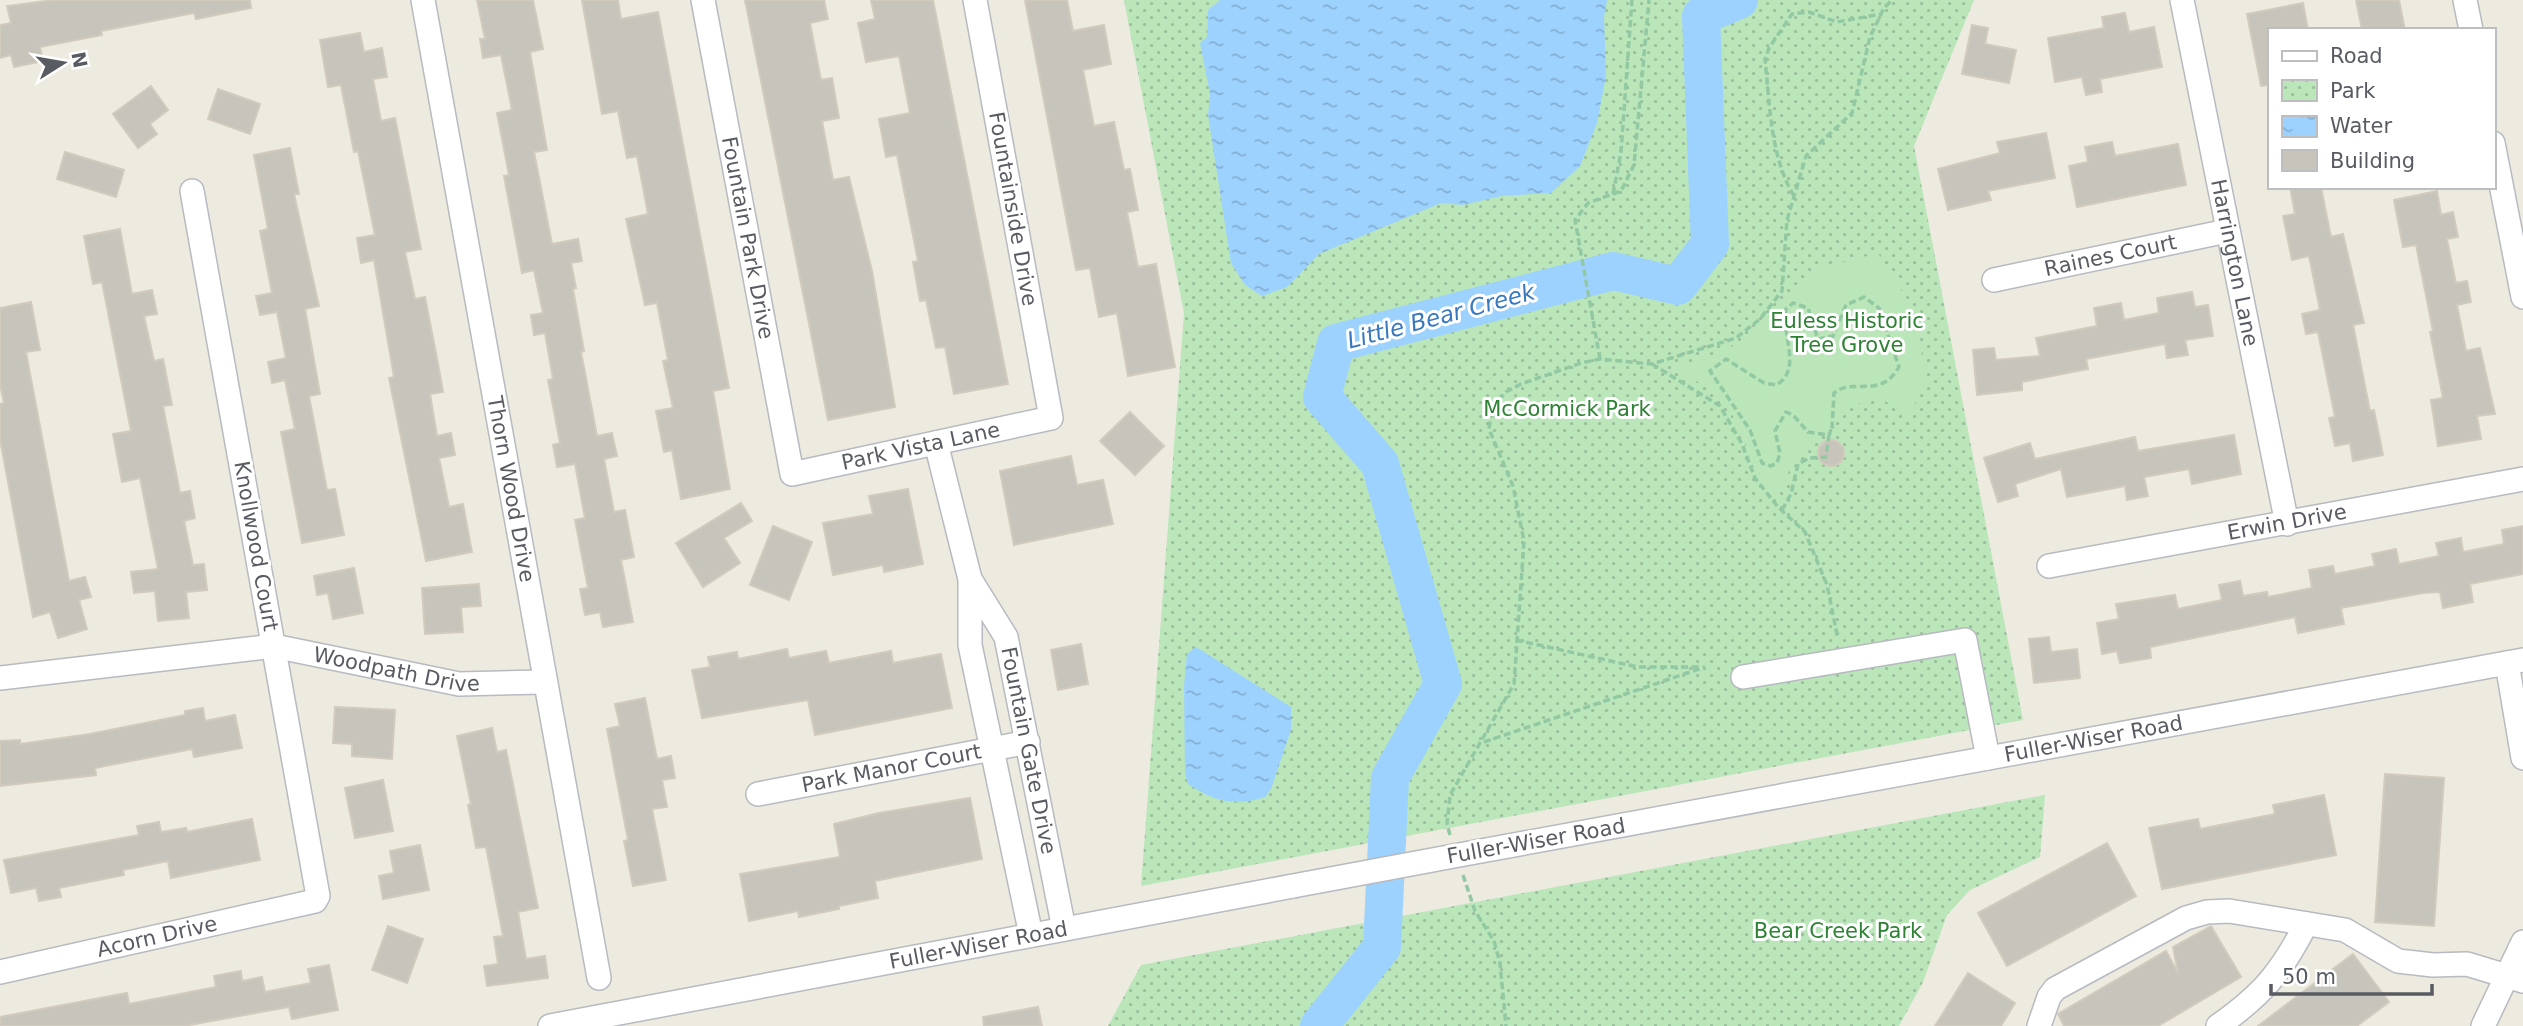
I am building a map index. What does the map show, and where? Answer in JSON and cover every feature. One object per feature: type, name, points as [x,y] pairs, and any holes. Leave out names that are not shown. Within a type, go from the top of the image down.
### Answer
[{"type":"street","name":"Thorn Wood Drive","points":[[424,0],[544,682],[600,978]]},
{"type":"street","name":"Fountain Park Drive","points":[[703,0],[792,474]]},
{"type":"street","name":"Fountainside Drive","points":[[975,0],[1051,418]]},
{"type":"street","name":"Harrington Lane","points":[[2182,0],[2287,524]]},
{"type":"street","points":[[2465,0],[2471,28]]},
{"type":"street","points":[[2495,153],[2523,297]]},
{"type":"street","name":"Knollwood Court","points":[[192,191],[318,896],[315,901]]},
{"type":"street","name":"Raines Court","points":[[1994,280],[2227,231]]},
{"type":"street","name":"Park Vista Lane","points":[[792,474],[1051,418]]},
{"type":"street","name":"Fountain Gate Drive","points":[[936,443],[970,579],[970,645],[1031,935]]},
{"type":"street","name":"Erwin Drive","points":[[2049,566],[2523,479]]},
{"type":"street","name":"Fountain Gate Drive","points":[[970,579],[1006,637],[1064,929]]},
{"type":"street","points":[[1742,677],[1965,640],[1988,758]]},
{"type":"street","name":"Woodpath Drive","points":[[0,678],[274,646],[459,684],[544,682]]},
{"type":"street","points":[[2515,661],[2523,758]]},
{"type":"street","name":"Fuller-Wiser Road","points":[[550,1026],[627,1018],[1031,935],[1293,886],[1467,863],[1988,758],[2515,661]]},
{"type":"street","name":"Park Manor Court","points":[[758,794],[1028,742]]},
{"type":"street","name":"Acorn Drive","points":[[0,972],[315,901]]},
{"type":"street","points":[[2039,1026],[2055,989],[2186,918],[2207,912],[2229,911],[2345,930],[2398,961],[2433,965],[2468,964],[2516,978]]},
{"type":"street","points":[[2218,1026],[2254,1001],[2286,962],[2305,924]]},
{"type":"street","points":[[2483,1026],[2516,978],[2523,942]]},
{"type":"path","points":[[1613,194],[1621,152],[1632,0]]},
{"type":"path","points":[[1600,359],[1575,219],[1588,203],[1621,191],[1634,165],[1650,0]]},
{"type":"path","points":[[1451,837],[1447,824],[1450,795],[1514,684],[1524,541],[1513,486],[1489,429],[1492,407],[1506,392],[1521,383],[1600,359],[1652,363],[1735,338],[1760,319],[1782,290],[1787,220],[1806,156],[1852,113],[1870,37],[1881,14],[1892,0]]},
{"type":"path","points":[[1794,196],[1782,176],[1776,152],[1765,59],[1769,48],[1792,13],[1809,12],[1837,22],[1881,14]]},
{"type":"path","points":[[1782,510],[1791,494],[1798,464],[1809,458],[1826,457],[1832,428],[1834,393],[1849,386],[1877,386],[1894,375],[1899,367],[1879,308],[1864,297],[1846,305],[1833,336],[1825,338],[1818,339],[1808,308],[1793,303],[1786,309],[1784,331],[1792,366],[1789,374],[1776,385],[1764,383],[1726,359],[1710,371],[1750,430],[1762,463],[1771,466],[1777,463],[1780,453],[1775,430],[1786,412],[1793,415],[1808,432],[1829,435]]},
{"type":"path","points":[[1652,363],[1720,405],[1742,444],[1755,478],[1805,532],[1827,585],[1838,635],[1838,661]]},
{"type":"path","points":[[1482,743],[1705,667],[1638,667],[1516,640]]},
{"type":"path","points":[[1467,863],[1475,911],[1494,941],[1506,1026]]},
{"type":"green space","name":"McCormick Park","points":[[1124,0],[1974,0],[1914,146],[2023,720],[1141,886],[1184,313]]},
{"type":"green space","name":"Euless Historic Tree Grove","points":[[1878,253],[1915,312],[1927,385],[1908,414],[1876,396],[1848,408],[1789,471],[1778,494],[1753,466],[1741,430],[1721,396],[1675,368],[1719,355],[1754,332],[1811,271]]},
{"type":"green space","name":"Bear Creek Park","points":[[2045,795],[2040,857],[1970,890],[1947,915],[1923,982],[1899,1026],[1108,1026],[1141,965]]},
{"type":"water","points":[[1220,0],[1607,0],[1604,17],[1606,76],[1597,123],[1580,166],[1551,193],[1501,196],[1463,205],[1441,203],[1319,254],[1287,287],[1262,296],[1245,285],[1231,263],[1208,115],[1210,94],[1200,43],[1207,37],[1208,10]]},
{"type":"water","points":[[1196,647],[1291,707],[1291,730],[1271,789],[1265,797],[1244,802],[1225,801],[1206,795],[1188,784],[1185,773],[1184,686],[1187,654]]},
{"type":"building","points":[[53,0],[250,0],[251,8],[196,19],[194,13],[101,31],[102,35],[40,47],[43,61],[14,67],[11,55],[0,58],[0,25],[11,23],[7,6]]},
{"type":"building","points":[[477,0],[533,0],[543,49],[530,52],[547,150],[534,152],[552,244],[578,239],[582,261],[571,263],[584,351],[581,352],[597,436],[612,433],[617,456],[604,459],[614,512],[625,510],[634,557],[621,560],[633,622],[603,627],[600,612],[585,615],[580,589],[588,588],[575,520],[585,518],[575,464],[557,467],[553,445],[560,443],[548,380],[553,379],[545,333],[534,335],[531,315],[543,313],[534,270],[522,273],[504,176],[509,175],[497,113],[512,110],[501,55],[483,58],[480,39],[485,39]]},
{"type":"building","points":[[582,0],[618,0],[621,19],[658,12],[729,388],[713,391],[730,489],[681,499],[672,450],[664,452],[656,411],[673,408],[663,361],[668,360],[657,303],[645,305],[626,219],[648,214],[637,156],[627,158],[618,111],[602,114]]},
{"type":"building","points":[[745,0],[824,0],[828,19],[810,23],[821,80],[832,78],[839,118],[822,121],[833,180],[849,177],[872,271],[895,407],[828,420]]},
{"type":"building","points":[[871,0],[933,0],[1008,384],[954,394],[945,347],[936,348],[926,300],[920,301],[913,262],[918,261],[897,155],[886,157],[879,119],[910,113],[899,56],[866,62],[858,23],[875,19]]},
{"type":"building","points":[[1025,0],[1067,0],[1073,31],[1104,25],[1111,64],[1083,70],[1094,126],[1114,122],[1124,170],[1130,169],[1138,210],[1127,212],[1138,267],[1156,264],[1175,367],[1128,376],[1117,313],[1099,317],[1090,268],[1076,270]]},
{"type":"building","points":[[2356,0],[2399,0],[2405,28],[2362,28]]},
{"type":"building","points":[[2303,3],[2308,28],[2268,28],[2268,85],[2261,86],[2247,14]]},
{"type":"building","points":[[2125,13],[2129,32],[2154,27],[2162,67],[2100,79],[2102,92],[2086,95],[2082,77],[2055,82],[2048,38],[2104,28],[2102,17]]},
{"type":"building","points":[[1972,25],[1988,28],[1985,44],[2016,50],[2009,83],[1962,74]]},
{"type":"building","points":[[360,33],[364,52],[382,48],[387,77],[373,79],[381,121],[395,118],[421,249],[405,252],[415,299],[425,297],[443,392],[430,394],[437,436],[451,433],[455,455],[439,458],[449,507],[463,504],[472,552],[426,561],[389,378],[394,377],[374,260],[361,263],[357,238],[375,235],[358,151],[354,152],[341,85],[328,87],[320,40]]},
{"type":"building","points":[[151,86],[168,110],[150,124],[157,134],[138,148],[113,114]]},
{"type":"building","points":[[218,89],[260,104],[250,134],[208,119]]},
{"type":"building","points":[[2046,133],[2055,178],[1988,191],[1991,200],[1948,210],[1938,169],[2000,153],[1997,142]]},
{"type":"building","points":[[2112,142],[2115,156],[2178,144],[2186,185],[2077,207],[2069,166],[2088,162],[2085,147]]},
{"type":"building","points":[[290,148],[299,194],[294,194],[319,306],[305,309],[320,394],[309,396],[327,490],[335,489],[344,535],[302,543],[281,432],[295,429],[285,380],[272,383],[268,362],[286,358],[277,312],[260,315],[256,296],[272,293],[260,231],[268,229],[254,155]]},
{"type":"building","points":[[65,152],[124,170],[116,197],[57,179]]},
{"type":"building","points":[[2290,189],[2321,189],[2331,237],[2343,234],[2364,323],[2353,325],[2370,411],[2374,410],[2383,455],[2353,461],[2350,443],[2335,446],[2329,418],[2335,417],[2318,332],[2306,334],[2302,314],[2320,310],[2309,256],[2292,260],[2283,216],[2295,214]]},
{"type":"building","points":[[2437,191],[2441,215],[2453,212],[2458,237],[2447,239],[2456,283],[2467,281],[2471,302],[2457,305],[2466,351],[2480,348],[2495,414],[2477,416],[2481,439],[2438,446],[2431,400],[2443,398],[2430,332],[2433,331],[2416,245],[2403,247],[2394,200]]},
{"type":"building","points":[[120,229],[132,294],[152,290],[157,314],[144,316],[154,361],[163,359],[172,405],[163,406],[180,493],[190,491],[195,518],[184,521],[193,565],[204,564],[207,590],[186,592],[189,618],[158,621],[155,591],[134,593],[131,572],[158,569],[140,478],[122,482],[113,434],[131,431],[102,282],[93,284],[84,236]]},
{"type":"building","points":[[2192,292],[2195,307],[2208,305],[2213,336],[2185,340],[2188,355],[2167,358],[2165,344],[2086,359],[2088,369],[2022,382],[2022,390],[1977,395],[1973,350],[1994,348],[1996,360],[2040,356],[2036,338],[2097,326],[2094,308],[2121,303],[2124,320],[2159,313],[2157,298]]},
{"type":"building","points":[[31,302],[40,350],[26,352],[69,581],[85,577],[91,597],[79,600],[87,629],[58,638],[50,612],[33,617],[0,439],[0,404],[4,403],[0,385],[0,308]]},
{"type":"building","points":[[1130,412],[1164,446],[1135,475],[1100,441]]},
{"type":"building","points":[[2234,435],[2241,474],[2192,484],[2189,469],[2144,477],[2148,496],[2127,500],[2125,486],[2067,497],[2061,469],[2015,484],[2018,496],[1998,502],[1984,458],[2030,443],[2035,459],[2135,437],[2138,451]]},
{"type":"building","points":[[1831,440],[1840,444],[1844,453],[1840,462],[1831,466],[1822,462],[1818,453],[1822,444]]},
{"type":"building","points":[[1071,456],[1077,485],[1103,480],[1113,524],[1014,545],[1000,471]]},
{"type":"building","points":[[908,489],[923,564],[884,572],[883,565],[833,575],[823,523],[873,514],[869,496]]},
{"type":"building","points":[[741,503],[752,521],[724,538],[740,563],[703,587],[676,543]]},
{"type":"building","points":[[773,526],[812,542],[789,600],[750,585]]},
{"type":"building","points":[[2523,526],[2523,574],[2470,584],[2473,602],[2443,608],[2440,592],[2423,593],[2341,608],[2344,624],[2298,633],[2295,617],[2150,647],[2151,658],[2120,663],[2117,651],[2102,654],[2097,623],[2119,619],[2116,604],[2175,595],[2178,609],[2222,600],[2219,585],[2240,581],[2243,596],[2267,592],[2268,597],[2312,588],[2309,570],[2333,566],[2335,574],[2375,566],[2372,554],[2396,549],[2399,564],[2439,556],[2436,543],[2461,538],[2463,552],[2504,544],[2502,530]]},
{"type":"building","points":[[354,568],[363,613],[333,619],[328,593],[317,595],[314,576]]},
{"type":"building","points":[[479,584],[481,606],[461,607],[463,632],[425,634],[422,588]]},
{"type":"building","points":[[2049,637],[2051,652],[2077,649],[2080,678],[2034,683],[2029,639]]},
{"type":"building","points":[[1081,644],[1088,684],[1058,690],[1051,650]]},
{"type":"building","points":[[787,649],[789,658],[826,651],[829,663],[891,651],[893,663],[941,654],[952,708],[815,735],[808,700],[702,718],[692,670],[710,667],[708,657],[737,652],[738,659]]},
{"type":"building","points":[[645,698],[657,759],[671,756],[675,778],[662,780],[667,807],[652,809],[666,880],[633,886],[624,841],[628,840],[607,729],[620,726],[615,704]]},
{"type":"building","points":[[335,707],[395,710],[392,759],[352,756],[352,744],[333,743]]},
{"type":"building","points":[[203,708],[205,721],[235,715],[242,748],[194,757],[192,749],[95,768],[96,775],[0,786],[0,741],[20,740],[20,744],[90,734],[185,715],[185,711]]},
{"type":"building","points":[[492,728],[497,752],[506,750],[538,908],[518,912],[526,959],[545,956],[548,978],[487,986],[484,966],[498,964],[494,937],[503,936],[486,847],[476,848],[468,805],[471,804],[457,736]]},
{"type":"building","points":[[2385,774],[2444,778],[2434,926],[2375,922]]},
{"type":"building","points":[[383,780],[393,831],[355,838],[345,788]]},
{"type":"building","points":[[2324,795],[2336,855],[2162,889],[2149,828],[2198,819],[2200,829],[2275,814],[2273,805]]},
{"type":"building","points":[[970,798],[982,859],[875,881],[878,898],[839,906],[839,909],[799,917],[798,911],[749,921],[740,874],[840,857],[834,824],[879,813]]},
{"type":"building","points":[[252,819],[260,860],[171,878],[168,861],[123,870],[124,875],[59,888],[61,897],[39,901],[36,888],[11,893],[4,860],[139,835],[137,826],[159,822],[161,832],[186,828],[187,832]]},
{"type":"building","points":[[2107,843],[2136,896],[2007,966],[1978,913]]},
{"type":"building","points":[[420,845],[429,890],[383,899],[379,876],[394,873],[390,851]]},
{"type":"building","points":[[388,926],[423,939],[407,983],[372,970]]},
{"type":"building","points":[[2211,926],[2241,977],[2158,1026],[2064,1026],[2058,1014],[2166,951],[2178,973],[2173,947]]},
{"type":"building","points":[[2353,954],[2389,1002],[2357,1026],[2258,1026]]},
{"type":"building","points":[[329,965],[338,1010],[292,1019],[289,1007],[184,1026],[0,1026],[0,1017],[127,993],[129,1004],[216,987],[214,976],[241,971],[242,981],[262,977],[265,992],[311,983],[308,969]]},
{"type":"building","points":[[1968,973],[2015,1003],[2001,1026],[1935,1026]]},
{"type":"building","points":[[1038,1007],[1042,1026],[984,1026],[983,1017]]},
{"type":"waterway","name":"Little Bear Creek","points":[[1319,1026],[1382,947],[1390,778],[1443,684],[1380,464],[1322,397],[1336,343],[1613,271],[1678,286],[1710,244],[1701,16],[1739,0]]}]
